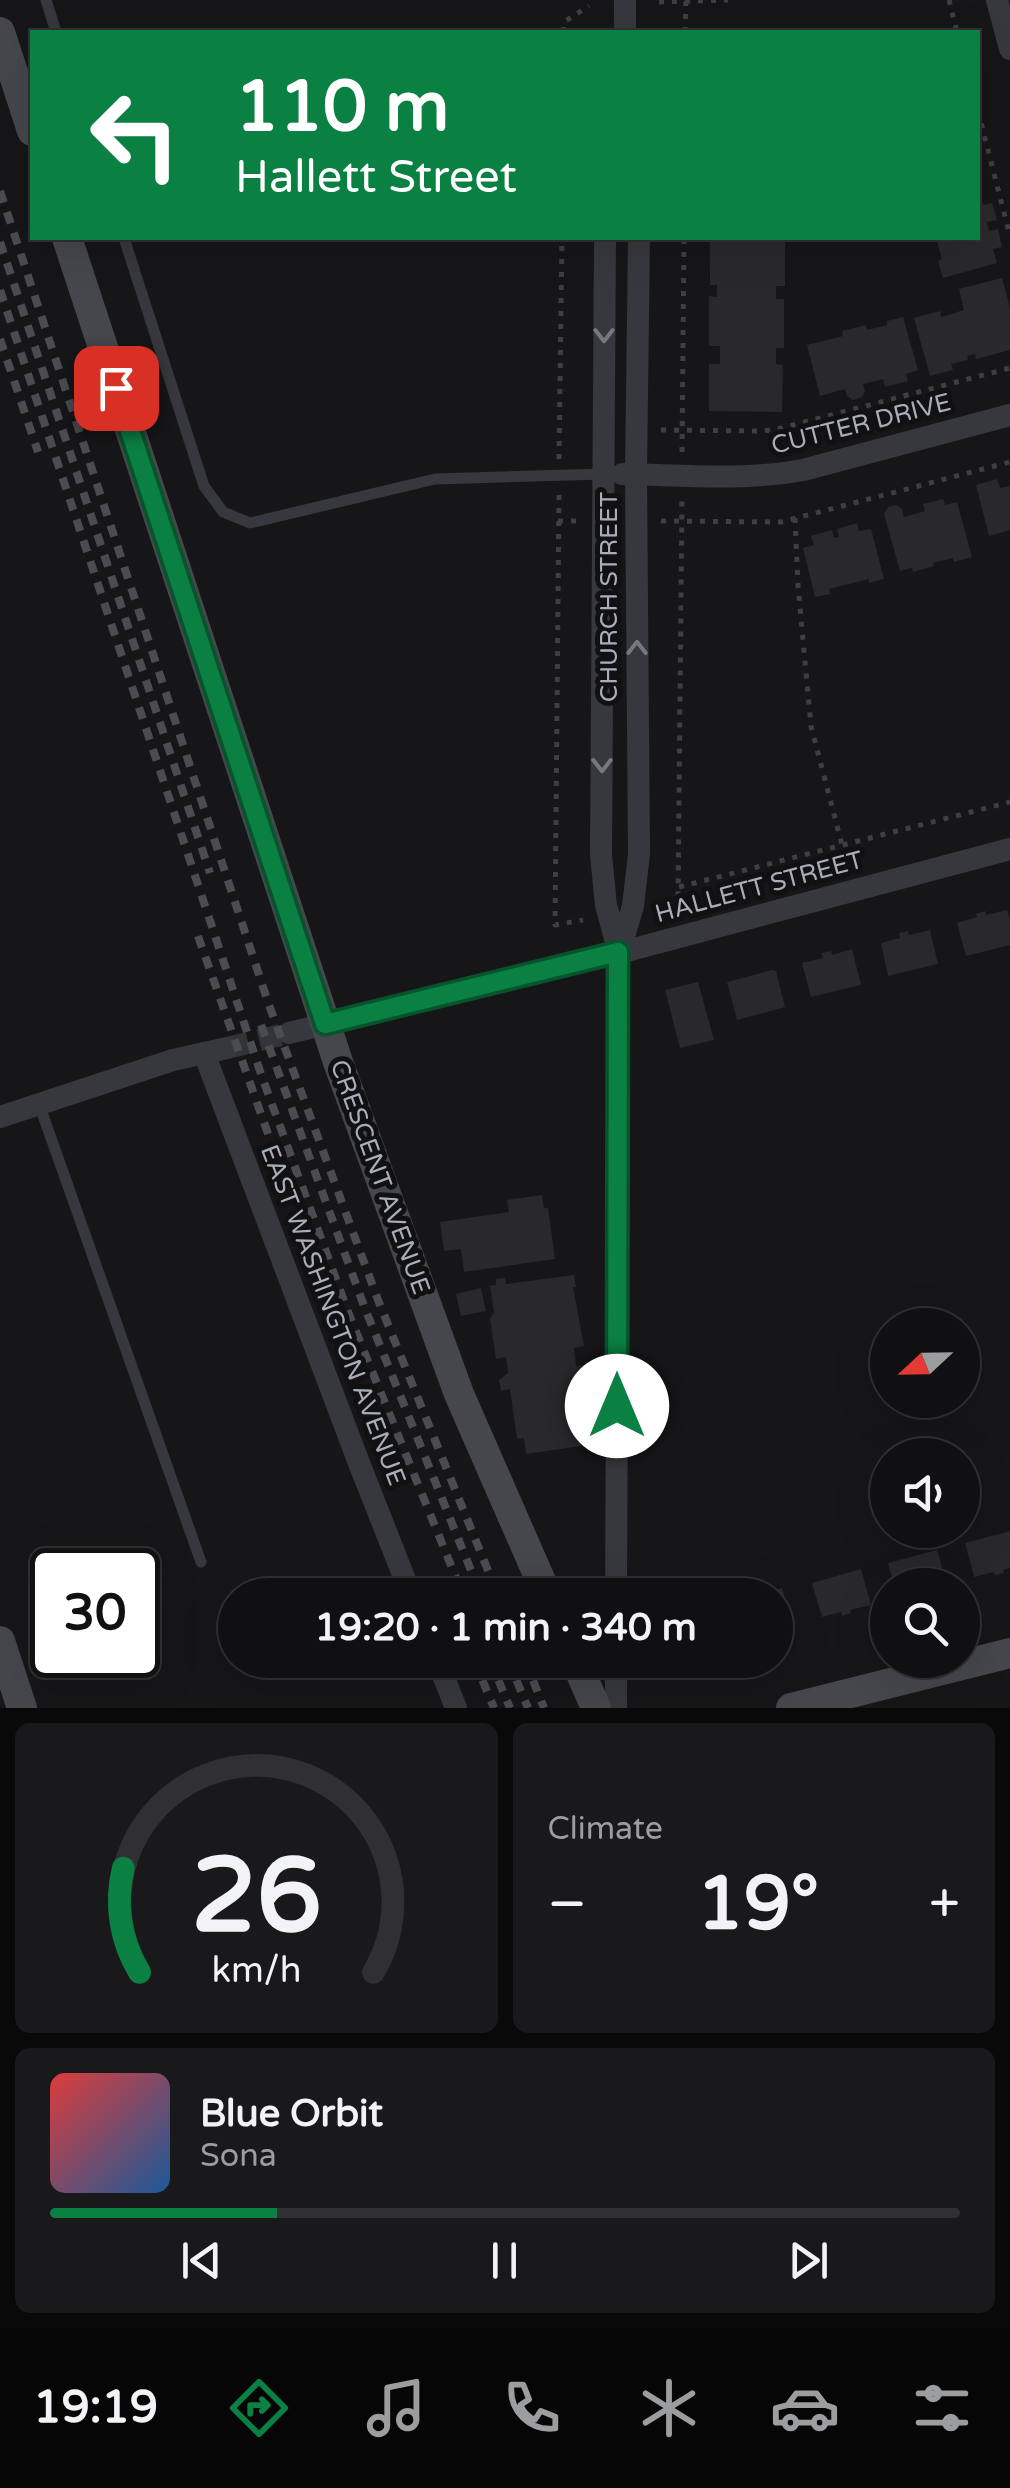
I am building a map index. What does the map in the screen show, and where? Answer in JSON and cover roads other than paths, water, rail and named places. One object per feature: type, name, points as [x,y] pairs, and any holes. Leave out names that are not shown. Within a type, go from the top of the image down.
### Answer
[{"type":"street","points":[[625,30],[626,0]]},
{"type":"street","points":[[997,0],[1010,49]]},
{"type":"street","points":[[0,32],[30,125]]},
{"type":"street","name":"CRESCENT AVENUE","points":[[68,240],[325,1024],[459,1394],[540,1578]]},
{"type":"street","name":"CHURCH STREET","points":[[605,240],[601,855],[606,905],[618,952],[616,1578]]},
{"type":"street","name":"CHURCH STREET","points":[[618,952],[633,906],[639,854],[638,240]]},
{"type":"street","name":"CUTTER DRIVE","points":[[603,474],[738,477],[787,473],[1010,415]]},
{"type":"street","name":"HALLETT STREET","points":[[288,1033],[1010,850]]},
{"type":"street","name":"EAST WASHINGTON AVENUE","points":[[39,1104],[216,1050],[359,1463],[404,1578]]},
{"type":"street","points":[[0,1117],[39,1104]]},
{"type":"street","points":[[0,1641],[22,1708]]},
{"type":"street","points":[[791,1708],[1010,1654]]},
{"type":"street","points":[[444,1678],[456,1708]]},
{"type":"street","points":[[583,1678],[596,1708]]},
{"type":"street","points":[[616,1678],[616,1708]]},
{"type":"lane","points":[[46,0],[55,30]]},
{"type":"lane","points":[[125,240],[204,486],[222,512],[250,522],[435,479],[603,474]]},
{"type":"lane","points":[[39,1104],[200,1562]]},
{"type":"tunnel","points":[[227,1048],[289,1033]]},
{"type":"railway","points":[[0,191],[269,1005],[378,1300],[491,1578]]},
{"type":"railway","points":[[0,242],[210,873]]},
{"type":"railway","points":[[0,290],[262,1077],[348,1312],[456,1578]]},
{"type":"railway","points":[[0,339],[38,452]]},
{"type":"railway","points":[[198,936],[278,1162]]},
{"type":"railway","points":[[261,1025],[364,1306],[474,1578]]},
{"type":"railway","points":[[482,1678],[494,1708]]},
{"type":"railway","points":[[498,1678],[510,1708]]},
{"type":"railway","points":[[516,1678],[528,1708]]},
{"type":"railway","points":[[532,1678],[544,1708]]}]
